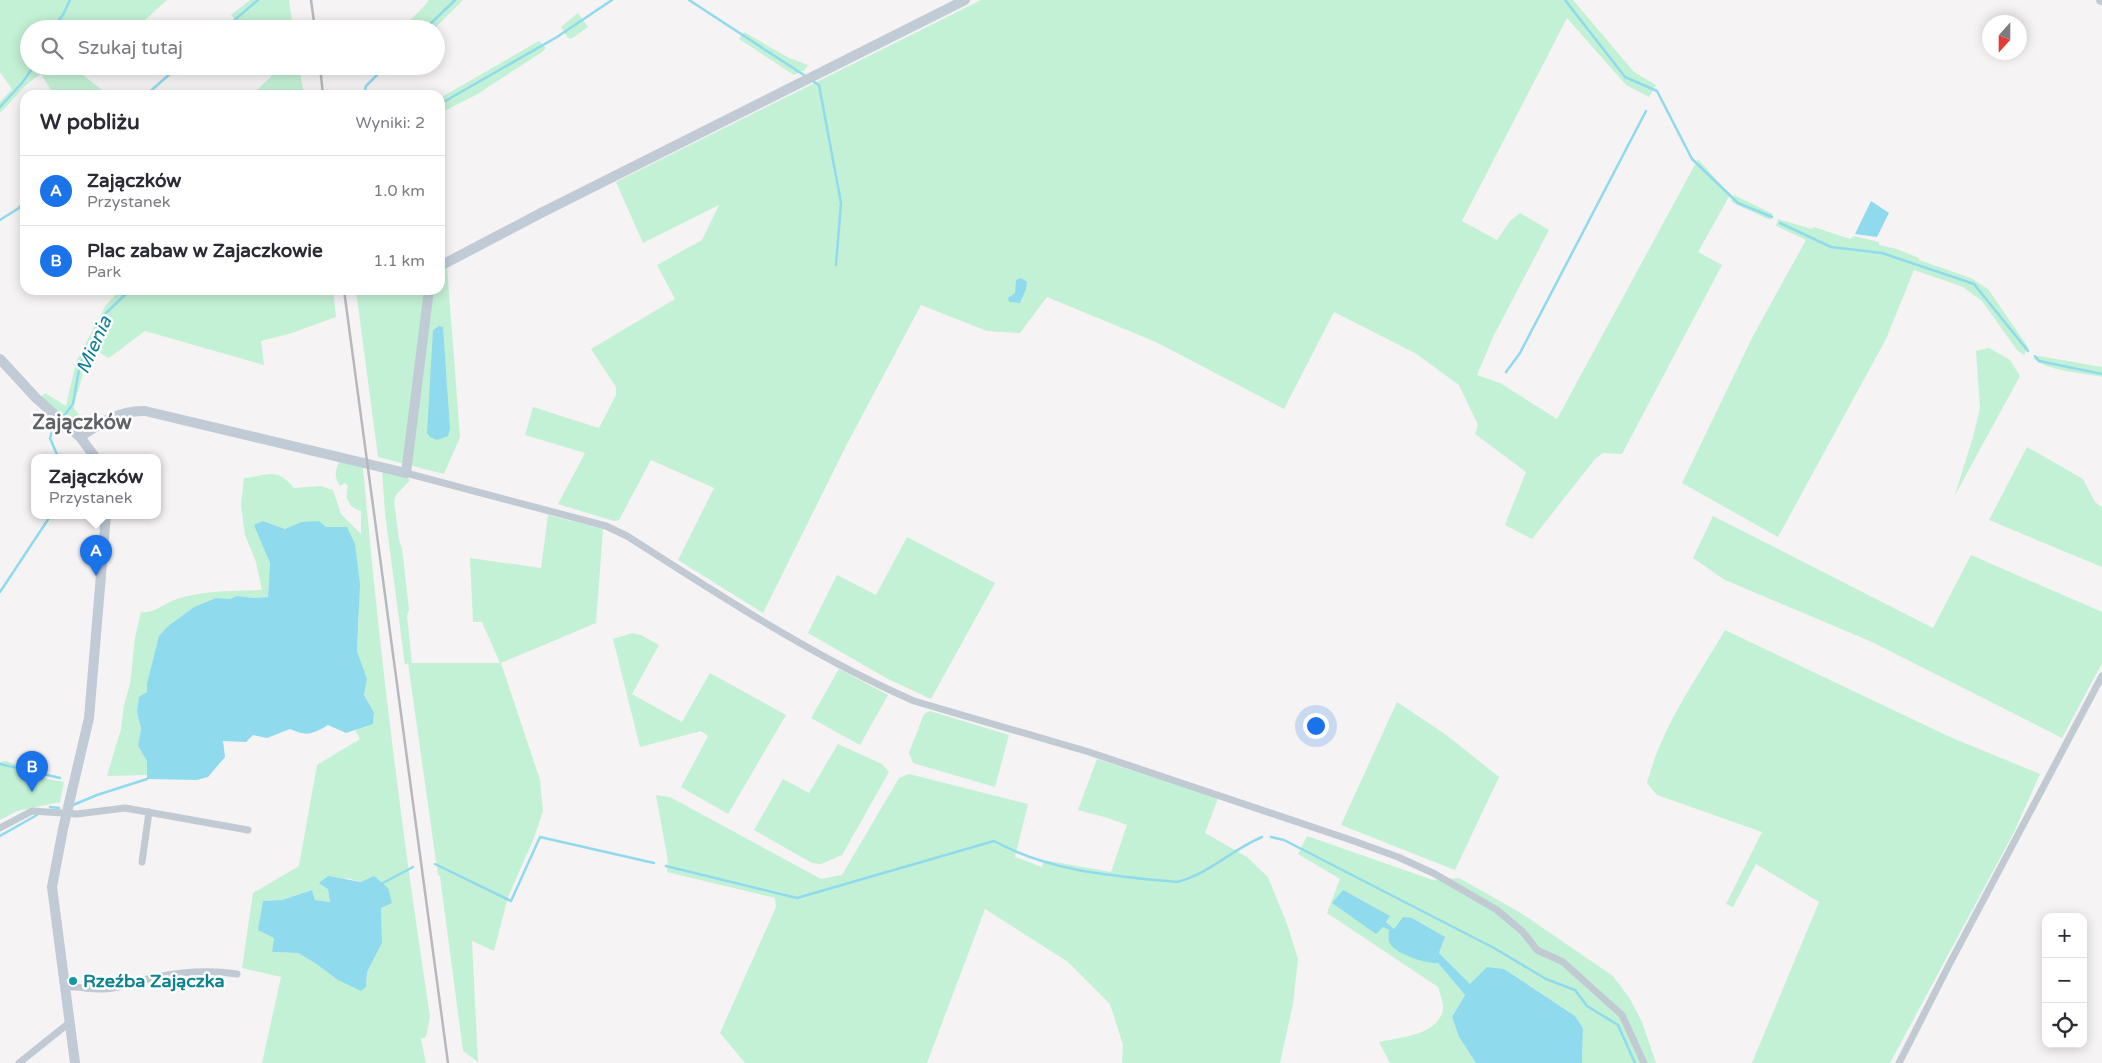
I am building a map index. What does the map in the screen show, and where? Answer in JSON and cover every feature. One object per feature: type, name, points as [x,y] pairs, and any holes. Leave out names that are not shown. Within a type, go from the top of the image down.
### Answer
[{"type":"street","points":[[445,263],[802,80],[965,0]]},
{"type":"street","points":[[406,473],[428,295]]},
{"type":"street","points":[[0,358],[36,398],[80,437],[93,454]]},
{"type":"street","points":[[80,437],[116,415],[126,411],[145,411],[406,473],[606,526],[627,536],[762,621],[889,690],[914,701],[1107,758],[1351,840],[1435,874],[1497,910],[1523,932],[1537,950],[1563,962],[1609,1003],[1622,1015],[1644,1063]]},
{"type":"street","points":[[75,1063],[52,887],[66,814],[89,718],[106,519]]},
{"type":"street","points":[[1900,1063],[1950,963],[2102,676]]},
{"type":"street","points":[[0,828],[32,811],[50,811],[66,814],[125,808],[248,830]]},
{"type":"street","points":[[142,862],[149,812]]},
{"type":"street","points":[[65,987],[76,986],[104,990],[156,977],[191,973],[225,972],[238,974]]},
{"type":"street","points":[[19,1063],[69,1023]]},
{"type":"green space","points":[[0,0],[167,0],[145,20],[20,20],[20,75],[40,75],[20,90],[0,113],[0,102],[12,89],[0,72]]},
{"type":"green space","points":[[250,0],[289,0],[292,20],[235,20],[231,15]]},
{"type":"green space","points":[[428,0],[463,0],[443,20],[411,20]]},
{"type":"green space","points":[[981,0],[1573,0],[1634,72],[1656,85],[1649,97],[1626,85],[1567,18],[1462,221],[1497,240],[1510,221],[1520,213],[1549,230],[1493,337],[1477,375],[1500,383],[1557,419],[1698,159],[1730,195],[1698,252],[1722,265],[1622,454],[1603,453],[1595,459],[1532,539],[1505,525],[1526,472],[1475,434],[1478,425],[1459,385],[1415,353],[1334,312],[1284,409],[1156,342],[1047,297],[1020,333],[987,331],[921,305],[847,444],[763,613],[678,560],[714,488],[651,460],[619,520],[614,521],[558,504],[585,453],[525,435],[533,407],[599,428],[616,395],[616,387],[591,349],[675,299],[657,265],[702,240],[719,205],[643,243],[616,182]]},
{"type":"green space","points":[[578,13],[588,27],[571,39],[568,38],[561,27]]},
{"type":"green space","points":[[744,32],[789,58],[808,65],[805,70],[794,75],[739,39]]},
{"type":"green space","points":[[539,41],[546,48],[476,95],[445,110],[445,95]]},
{"type":"green space","points":[[42,75],[83,75],[102,90],[51,90]]},
{"type":"green space","points":[[273,75],[301,75],[303,90],[257,90]]},
{"type":"green space","points":[[1734,195],[1773,214],[1770,220],[1735,204],[1731,201]]},
{"type":"green space","points":[[1778,219],[1812,229],[1814,227],[1850,239],[1854,236],[1879,242],[1879,245],[1897,249],[1919,258],[1919,260],[1971,278],[1988,289],[2028,347],[2024,355],[2017,350],[1982,301],[1963,287],[1914,270],[1886,339],[1778,537],[1682,483],[1753,336],[1806,240],[1776,226]]},
{"type":"green space","points":[[445,265],[447,267],[460,437],[444,474],[378,457],[357,295],[445,295]]},
{"type":"green space","points":[[115,295],[334,295],[336,317],[292,333],[261,341],[264,365],[145,331],[109,358],[95,350],[110,316],[104,321],[83,367],[82,378],[73,407],[86,423],[105,415],[107,417],[85,429],[79,430],[41,397],[45,393],[66,406],[76,362],[106,305]]},
{"type":"green space","points":[[1989,348],[2010,360],[2020,376],[1955,495],[1980,408],[1976,351]]},
{"type":"green space","points":[[2039,356],[2102,367],[2102,377],[2047,366],[2033,358]]},
{"type":"green space","points":[[2027,447],[2083,479],[2095,502],[2102,508],[2102,567],[1989,520]]},
{"type":"green space","points":[[339,462],[363,467],[392,742],[430,1016],[426,1037],[421,1039],[426,1063],[262,1063],[281,977],[242,968],[253,893],[299,866],[317,765],[360,739],[355,730],[373,724],[374,711],[364,695],[367,679],[357,651],[359,615],[326,527],[301,522],[285,529],[263,521],[266,551],[270,563],[268,597],[237,596],[230,599],[216,598],[194,607],[168,626],[159,637],[147,683],[147,692],[137,712],[141,729],[138,746],[147,761],[147,775],[107,776],[121,729],[124,705],[130,684],[135,638],[141,612],[154,610],[177,599],[198,594],[262,590],[256,562],[245,535],[241,505],[244,478],[271,474],[282,477],[294,488],[320,486],[333,490],[341,514],[361,534],[361,511],[353,508],[348,502],[348,486],[345,483],[340,486],[337,480],[336,471]],"holes":[[[346,878],[362,882],[381,908],[382,943],[367,972],[366,987],[338,980],[298,953],[272,952],[274,938],[263,901],[282,900],[312,890],[315,900],[330,902],[328,889]]]},
{"type":"green space","points":[[382,470],[407,476],[410,480],[396,495],[394,501],[409,609],[407,616],[412,663],[500,663],[482,622],[473,622],[470,558],[541,568],[548,515],[603,529],[596,623],[501,663],[540,780],[543,811],[534,838],[508,897],[494,951],[472,941],[478,1062],[463,1051],[440,876],[438,875],[408,663],[405,665],[385,513]]},
{"type":"green space","points":[[1713,516],[1933,628],[1971,555],[2102,612],[2102,663],[2062,738],[1872,642],[1725,580],[1693,558]]},
{"type":"green space","points":[[907,537],[995,583],[931,699],[888,679],[808,633],[837,575],[876,595]]},
{"type":"green space","points":[[1725,630],[1950,737],[2040,774],[2014,832],[1890,1063],[1752,1063],[1819,902],[1756,864],[1733,907],[1726,904],[1762,832],[1657,795],[1647,783],[1661,742]]},
{"type":"green space","points":[[632,633],[641,635],[659,645],[632,694],[682,722],[710,673],[786,715],[728,814],[681,787],[708,736],[701,731],[640,747],[613,639]]},
{"type":"green space","points":[[839,669],[888,695],[860,745],[811,718]]},
{"type":"green space","points":[[1397,702],[1445,734],[1499,777],[1455,870],[1341,825]]},
{"type":"green space","points":[[930,711],[1009,735],[995,787],[913,763],[909,753],[924,714]]},
{"type":"green space","points":[[838,744],[882,764],[889,772],[842,855],[821,864],[812,863],[754,830],[783,779],[809,793]]},
{"type":"green space","points":[[1097,759],[1218,798],[1205,833],[1247,857],[1268,877],[1287,924],[1298,959],[1293,1004],[1280,1063],[1122,1063],[1123,1045],[1110,1004],[1068,962],[985,909],[927,1063],[745,1063],[720,1033],[776,907],[775,898],[667,872],[668,861],[656,795],[670,797],[821,879],[842,875],[899,778],[909,774],[1028,804],[1015,857],[1042,867],[1044,860],[1111,872],[1127,825],[1078,810]]},
{"type":"green space","points":[[6,761],[31,770],[31,776],[64,782],[60,802],[17,811],[0,820],[0,762]]},
{"type":"green space","points":[[1307,836],[1433,880],[1459,878],[1521,913],[1613,976],[1630,999],[1642,1022],[1656,1063],[1582,1063],[1583,1028],[1575,1016],[1544,996],[1470,984],[1439,953],[1445,937],[1394,929],[1386,922],[1389,916],[1383,926],[1389,930],[1390,942],[1438,963],[1465,995],[1452,1017],[1459,1037],[1476,1063],[1390,1063],[1379,1042],[1417,1034],[1433,1025],[1439,1019],[1443,1010],[1438,987],[1327,913],[1340,879],[1298,854]]},
{"type":"water","points":[[1871,201],[1889,213],[1877,237],[1855,234]]},
{"type":"water","points":[[1021,278],[1027,282],[1020,303],[1009,302],[1008,298],[1015,293],[1016,280]]},
{"type":"water","points":[[439,326],[443,327],[450,429],[448,436],[437,440],[430,437],[427,433],[433,330]]},
{"type":"water","points":[[263,521],[285,529],[301,522],[319,521],[326,527],[347,527],[355,544],[360,584],[357,651],[367,679],[364,695],[374,712],[373,724],[346,733],[328,725],[318,731],[306,734],[290,729],[267,738],[253,735],[246,742],[223,741],[225,757],[208,777],[197,780],[147,779],[147,761],[138,746],[141,729],[137,712],[139,697],[147,692],[147,683],[159,636],[168,626],[194,607],[216,598],[230,599],[237,596],[268,597],[270,563],[254,525]]},
{"type":"water","points":[[328,876],[361,882],[374,876],[388,888],[392,903],[381,908],[382,943],[367,972],[366,987],[361,991],[338,980],[298,953],[272,952],[274,938],[258,930],[263,901],[282,900],[312,890],[315,900],[330,902],[328,889],[319,883]]},
{"type":"water","points":[[1343,890],[1390,916],[1386,922],[1394,929],[1403,917],[1412,918],[1445,937],[1439,953],[1470,984],[1487,967],[1504,969],[1575,1016],[1583,1028],[1582,1063],[1476,1063],[1459,1037],[1452,1017],[1465,995],[1438,963],[1419,960],[1404,954],[1389,942],[1389,930],[1383,927],[1376,934],[1332,903]]},
{"type":"waterway","points":[[59,20],[70,0]]},
{"type":"waterway","points":[[235,20],[258,0]]},
{"type":"waterway","name":"Mienia","points":[[434,20],[455,0]]},
{"type":"waterway","points":[[445,101],[557,37],[612,0]]},
{"type":"waterway","points":[[689,0],[807,77]]},
{"type":"waterway","points":[[1565,0],[1625,77],[1657,91],[1692,159],[1738,203],[1772,217]]},
{"type":"waterway","points":[[0,107],[28,75]]},
{"type":"waterway","points":[[152,90],[169,75]]},
{"type":"waterway","name":"Mienia","points":[[365,90],[366,86],[377,75]]},
{"type":"waterway","points":[[811,80],[819,85],[841,203],[836,265]]},
{"type":"waterway","points":[[1506,372],[1520,353],[1646,111]]},
{"type":"waterway","points":[[0,220],[20,207]]},
{"type":"waterway","points":[[1780,223],[1831,247],[1882,253],[1974,284],[2028,351]]},
{"type":"waterway","name":"Mienia","points":[[63,417],[73,404],[80,364],[97,333],[103,316],[125,295]]},
{"type":"waterway","points":[[2035,356],[2039,361],[2102,374]]},
{"type":"waterway","name":"Mienia","points":[[57,454],[50,438],[54,425],[59,421]]},
{"type":"waterway","name":"Mienia","points":[[0,592],[48,519]]},
{"type":"waterway","points":[[0,764],[60,778]]},
{"type":"waterway","points":[[73,805],[147,779]]},
{"type":"waterway","points":[[50,807],[59,808]]},
{"type":"waterway","points":[[0,836],[37,815]]},
{"type":"waterway","points":[[435,864],[511,901],[540,837],[654,863]]},
{"type":"waterway","points":[[666,866],[797,898],[994,841],[1038,860],[1060,866],[1106,875],[1177,882],[1210,868],[1240,848],[1262,837]]},
{"type":"waterway","points":[[1271,837],[1284,840],[1494,948],[1546,979],[1575,990],[1587,1006],[1618,1025],[1635,1063]]},
{"type":"waterway","points":[[383,883],[413,867]]},
{"type":"railway","points":[[311,0],[314,20]]},
{"type":"railway","points":[[321,75],[322,90]]},
{"type":"railway","points":[[345,295],[448,1063]]},
{"type":"place","name":"Zajączków","points":[[96,576]]},
{"type":"place","name":"Plac zabaw w Zajaczkowie","points":[[32,792]]},
{"type":"place","name":"Rzeźba Zajączka","points":[[73,981]]},
{"type":"district","name":"Zajączków","points":[[82,423]]}]
